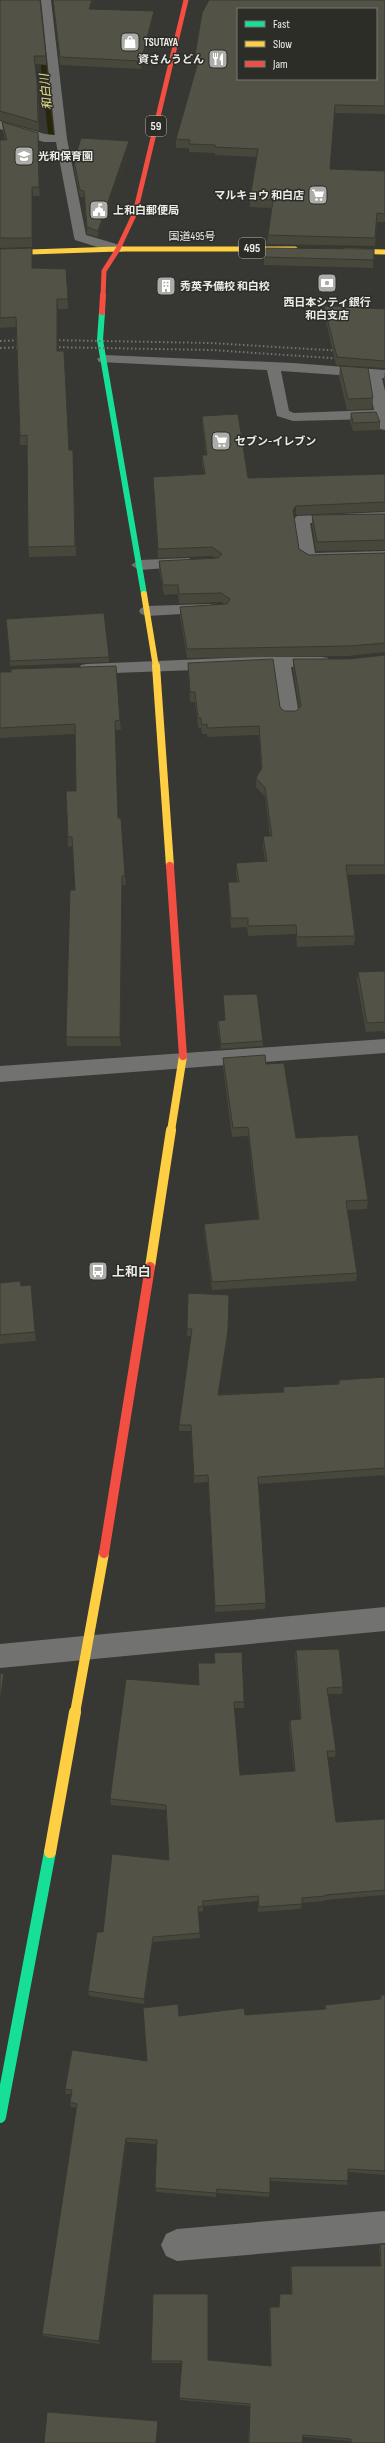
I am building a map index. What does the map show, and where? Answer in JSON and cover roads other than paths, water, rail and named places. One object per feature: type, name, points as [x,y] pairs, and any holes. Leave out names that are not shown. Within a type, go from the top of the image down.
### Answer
[{"type":"main road","name":"59","points":[[118,249],[134,213],[186,0]]},
{"type":"main road","name":"国道495号","points":[[0,253],[118,249],[307,249]]},
{"type":"main road","points":[[0,2117],[88,1649],[183,1061],[156,666],[100,340],[104,271],[118,249]]},
{"type":"main road","points":[[338,250],[385,252]]},
{"type":"street","points":[[46,0],[60,139],[80,237],[118,249]]},
{"type":"street","points":[[0,125],[44,138],[60,139]]},
{"type":"street","points":[[104,359],[273,366],[379,374],[384,420],[294,417],[282,413],[273,366]]},
{"type":"street","points":[[385,517],[302,519],[308,558],[385,556]]},
{"type":"street","points":[[139,565],[205,563]]},
{"type":"street","points":[[147,611],[221,609]]},
{"type":"street","points":[[282,662],[290,715]]},
{"type":"street","points":[[71,670],[282,662],[340,662]]},
{"type":"street","points":[[0,1074],[385,1046]]},
{"type":"street","points":[[0,1656],[88,1649],[385,1618]]},
{"type":"street","points":[[177,2245],[385,2227]]},
{"type":"waterway","name":"和白川","points":[[42,51],[51,136]]},
{"type":"railway","points":[[0,341],[27,340]]},
{"type":"railway","points":[[47,340],[210,343],[343,351]]},
{"type":"railway","points":[[0,348],[27,347]]},
{"type":"railway","points":[[47,347],[212,350],[345,359]]},
{"type":"place","name":"TSUTAYA","points":[[130,42]]},
{"type":"place","name":"資さんうどん","points":[[218,59]]},
{"type":"place","name":"光和保育園","points":[[24,156]]},
{"type":"place","name":"マルキョウ 和白店","points":[[318,195]]},
{"type":"place","name":"上和白郵便局","points":[[99,210]]},
{"type":"place","name":"西日本シティ銀行 和白支店","points":[[327,283]]},
{"type":"place","name":"秀英予備校 和白校","points":[[166,286]]},
{"type":"place","name":"セブン-イレブン","points":[[221,441]]},
{"type":"place","name":"上和白","points":[[98,1271]]}]
